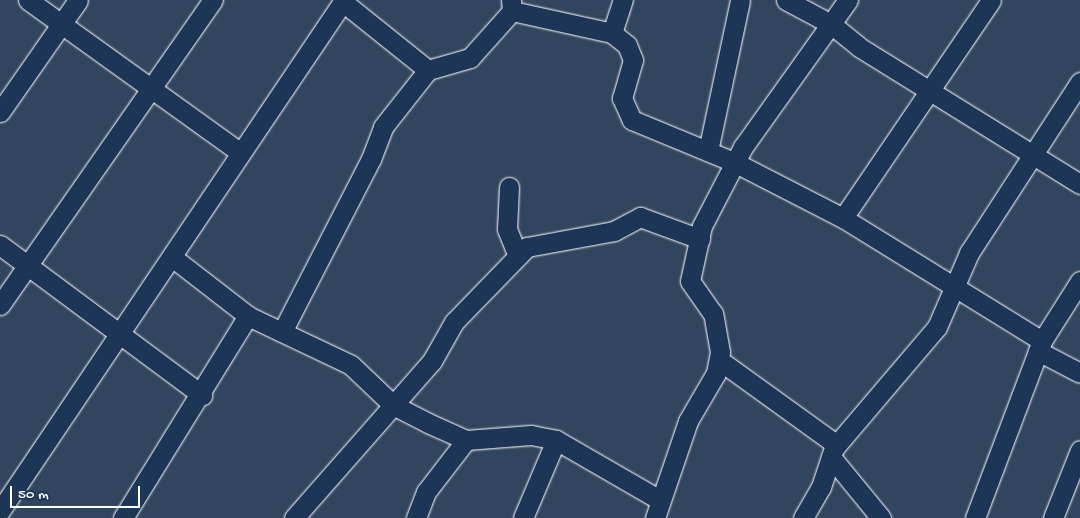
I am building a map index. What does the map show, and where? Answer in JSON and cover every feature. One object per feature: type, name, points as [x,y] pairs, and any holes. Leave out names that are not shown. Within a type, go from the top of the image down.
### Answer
[{"type":"street","points":[[28,0],[153,87],[241,153]]},
{"type":"street","points":[[0,112],[78,0]]},
{"type":"street","points":[[0,305],[213,0]]},
{"type":"street","points":[[612,33],[623,0]]},
{"type":"street","points":[[708,151],[740,0]]},
{"type":"street","points":[[786,0],[831,24],[859,47],[1080,184]]},
{"type":"street","points":[[655,518],[688,421],[716,373],[719,360],[713,314],[690,281],[700,239],[734,162],[848,0]]},
{"type":"street","points":[[843,218],[991,0]]},
{"type":"street","points":[[6,518],[0,513],[344,1],[428,70]]},
{"type":"street","points":[[282,332],[370,159],[383,127],[428,70],[470,58],[512,5],[612,33],[627,45],[633,60],[622,98],[632,120],[734,162],[843,218],[954,286],[1080,372]]},
{"type":"street","points":[[803,518],[821,487],[834,451],[937,327],[969,253],[1080,82]]},
{"type":"street","points":[[509,187],[507,229],[518,256]]},
{"type":"street","points":[[294,518],[432,360],[454,322],[527,247],[614,231],[640,217],[700,239]]},
{"type":"street","points":[[0,245],[202,395]]},
{"type":"street","points":[[172,257],[248,316],[351,365],[393,405],[466,440],[531,435],[556,440],[660,500]]},
{"type":"street","points":[[975,518],[1040,346],[1080,281]]},
{"type":"street","points":[[123,518],[202,395],[248,316]]},
{"type":"street","points":[[719,360],[834,451],[880,518]]},
{"type":"street","points":[[416,518],[426,492],[466,440]]},
{"type":"street","points":[[523,518],[556,440]]},
{"type":"street","points":[[1053,518],[1080,450]]}]
